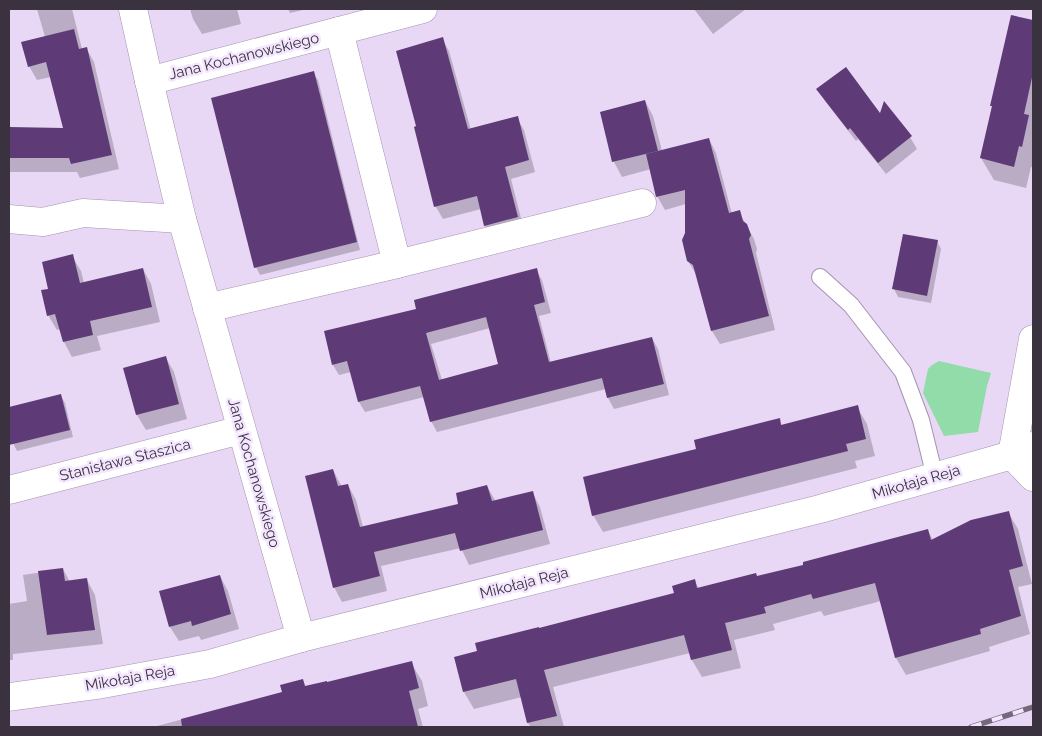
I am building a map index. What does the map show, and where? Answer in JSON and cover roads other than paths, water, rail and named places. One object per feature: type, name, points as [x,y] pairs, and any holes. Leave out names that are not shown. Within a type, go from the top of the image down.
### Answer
[{"type":"street","name":"Jana Kochanowskiego","points":[[132,9],[182,219],[301,638]]},
{"type":"street","name":"Jana Kochanowskiego","points":[[149,80],[423,9]]},
{"type":"street","name":"Jana Kochanowskiego","points":[[339,31],[397,264]]},
{"type":"street","points":[[207,308],[397,264],[642,203]]},
{"type":"street","points":[[9,219],[43,222],[83,213],[182,219]]},
{"type":"street","points":[[1033,339],[1023,451],[1033,477]]},
{"type":"street","name":"Stanisława Staszica","points":[[9,490],[241,430]]},
{"type":"street","name":"Mikołaja Reja","points":[[9,697],[97,685],[210,664],[301,638],[820,509],[1023,451]]},
{"type":"lane","points":[[820,277],[851,305],[903,372],[921,420],[935,477]]},
{"type":"railway","points":[[971,727],[1033,707]]}]
